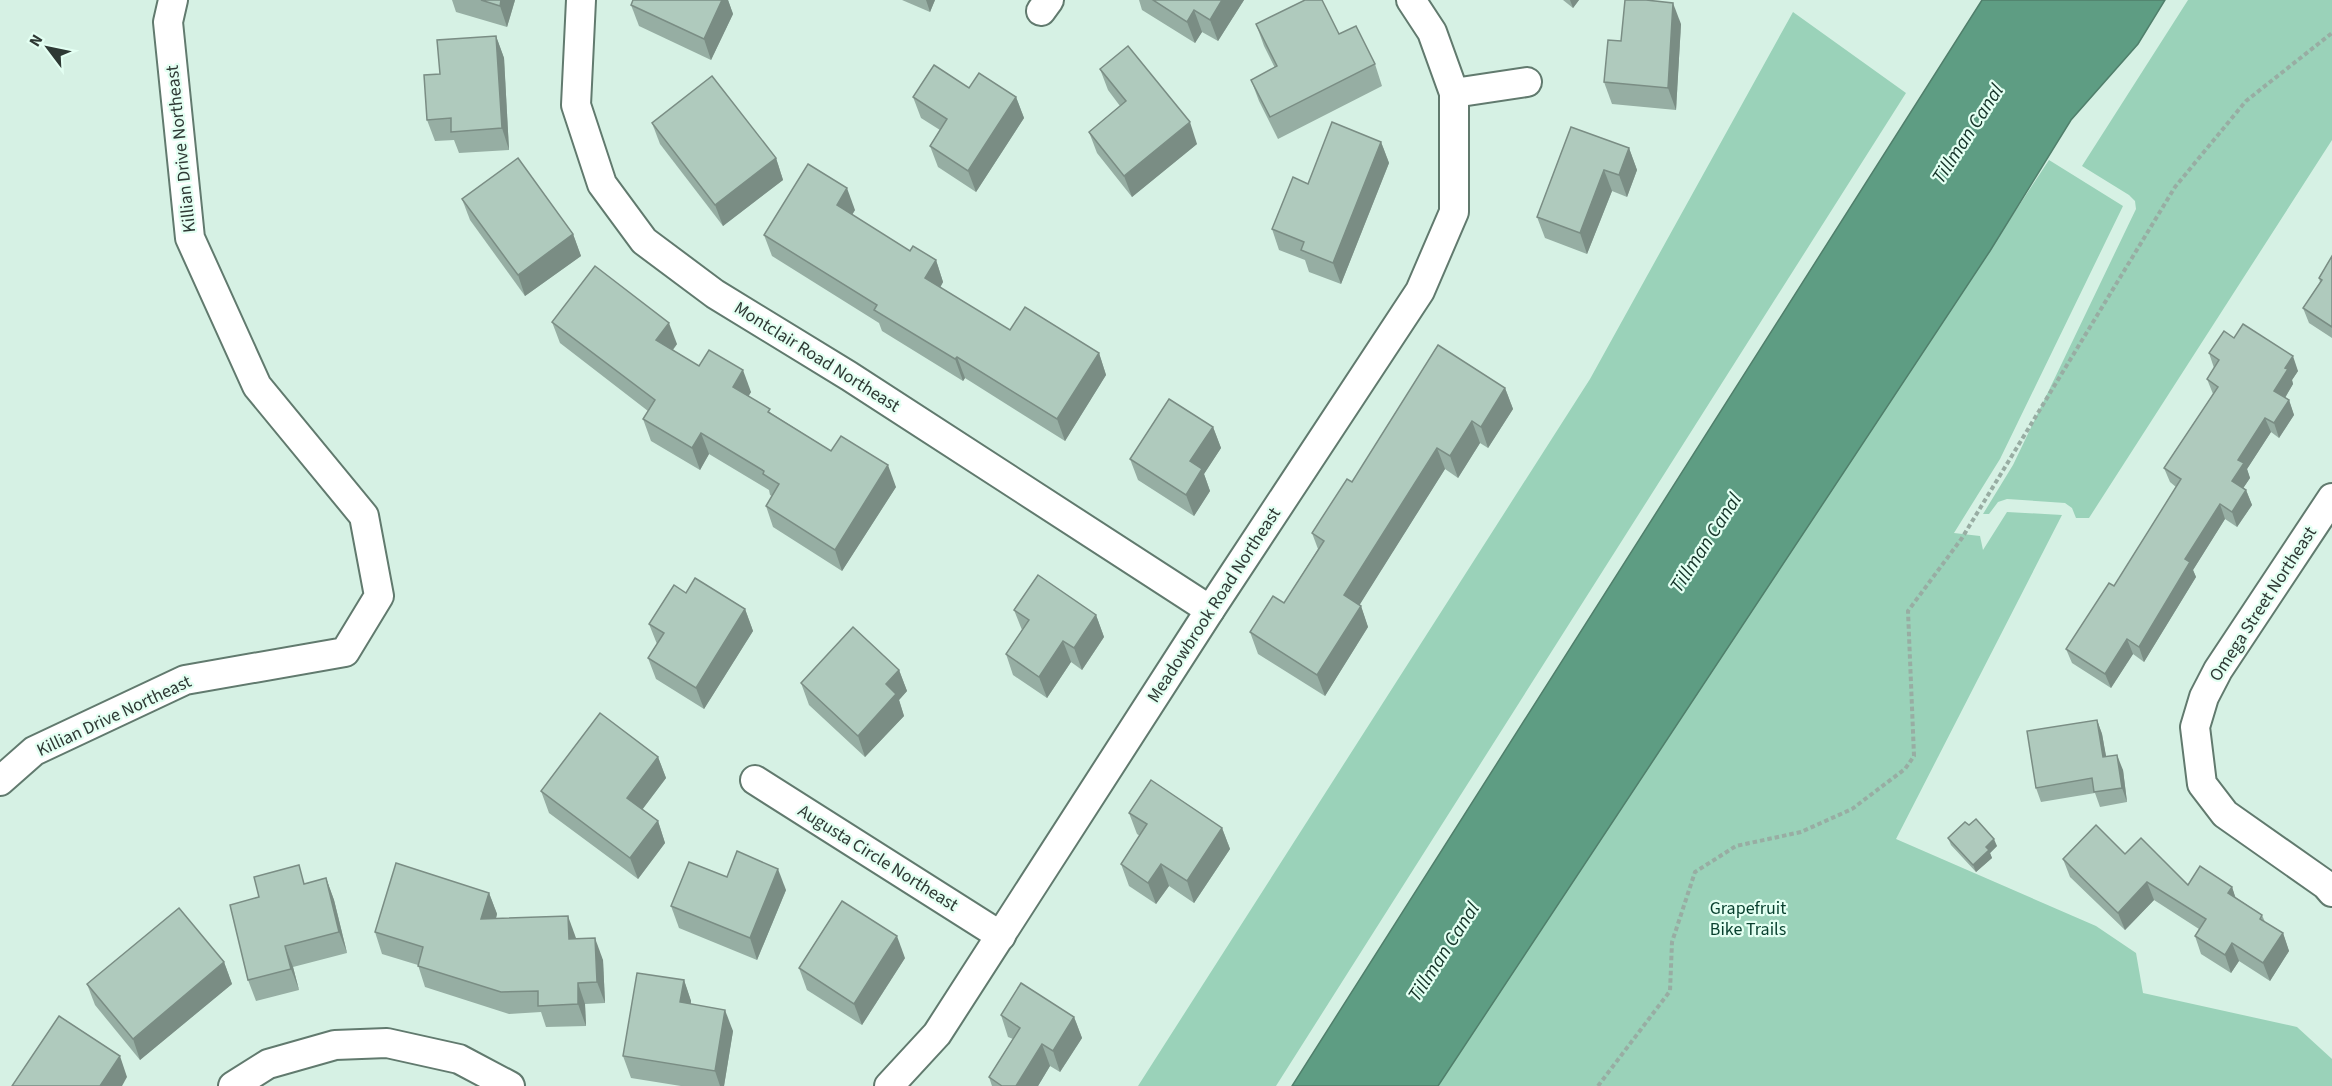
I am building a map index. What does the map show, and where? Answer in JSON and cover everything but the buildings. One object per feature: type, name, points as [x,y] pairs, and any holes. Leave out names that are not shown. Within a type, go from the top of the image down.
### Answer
[{"type":"street","name":"Killian Drive Northeast","points":[[0,780],[34,752],[185,680],[345,652],[379,596],[364,516],[257,386],[190,238],[168,22],[173,0]]},
{"type":"street","name":"Montclair Road Northeast","points":[[581,0],[576,105],[602,184],[644,241],[715,294],[849,376],[1210,610]]},
{"type":"street","name":"Meadowbrook Road Northeast","points":[[889,1086],[937,1034],[1210,610],[1420,291],[1454,212],[1454,93],[1432,32],[1412,0]]},
{"type":"street","points":[[1454,93],[1527,82]]},
{"type":"street","name":"Omega Street Northeast","points":[[2332,498],[2218,670],[2204,697],[2195,728],[2202,784],[2225,814],[2326,885],[2332,892]]},
{"type":"street","name":"Augusta Circle Northeast","points":[[755,780],[1000,936]]},
{"type":"street","points":[[233,1086],[268,1064],[335,1045],[387,1043],[459,1059],[510,1086]]},
{"type":"path","points":[[1598,1086],[1670,991],[1672,942],[1695,872],[1736,846],[1802,832],[1852,809],[1905,769],[1914,756],[1908,611],[1962,537],[2175,187],[2246,101],[2332,33]]},
{"type":"green space","points":[[2188,0],[2332,0],[2332,140],[2089,518],[2076,518],[2072,508],[2065,503],[2007,499],[1998,502],[1989,514],[1983,514],[2013,465],[2136,209],[2135,201],[2129,195],[2082,166]]},
{"type":"green space","points":[[1793,12],[1906,93],[1276,1086],[1138,1086],[1590,379]]},
{"type":"green space","name":"Grapefruit Bike Trails","points":[[2049,160],[2123,206],[2000,459],[1954,533],[1980,536],[1983,550],[2007,512],[2062,515],[1896,839],[2096,926],[2136,953],[2143,993],[2297,1027],[2332,1059],[2332,1086],[1438,1086]]},
{"type":"water","name":"Tillman Canal","points":[[1982,0],[2165,0],[2138,44],[2071,120],[1990,251],[1438,1086],[1292,1086]]}]
